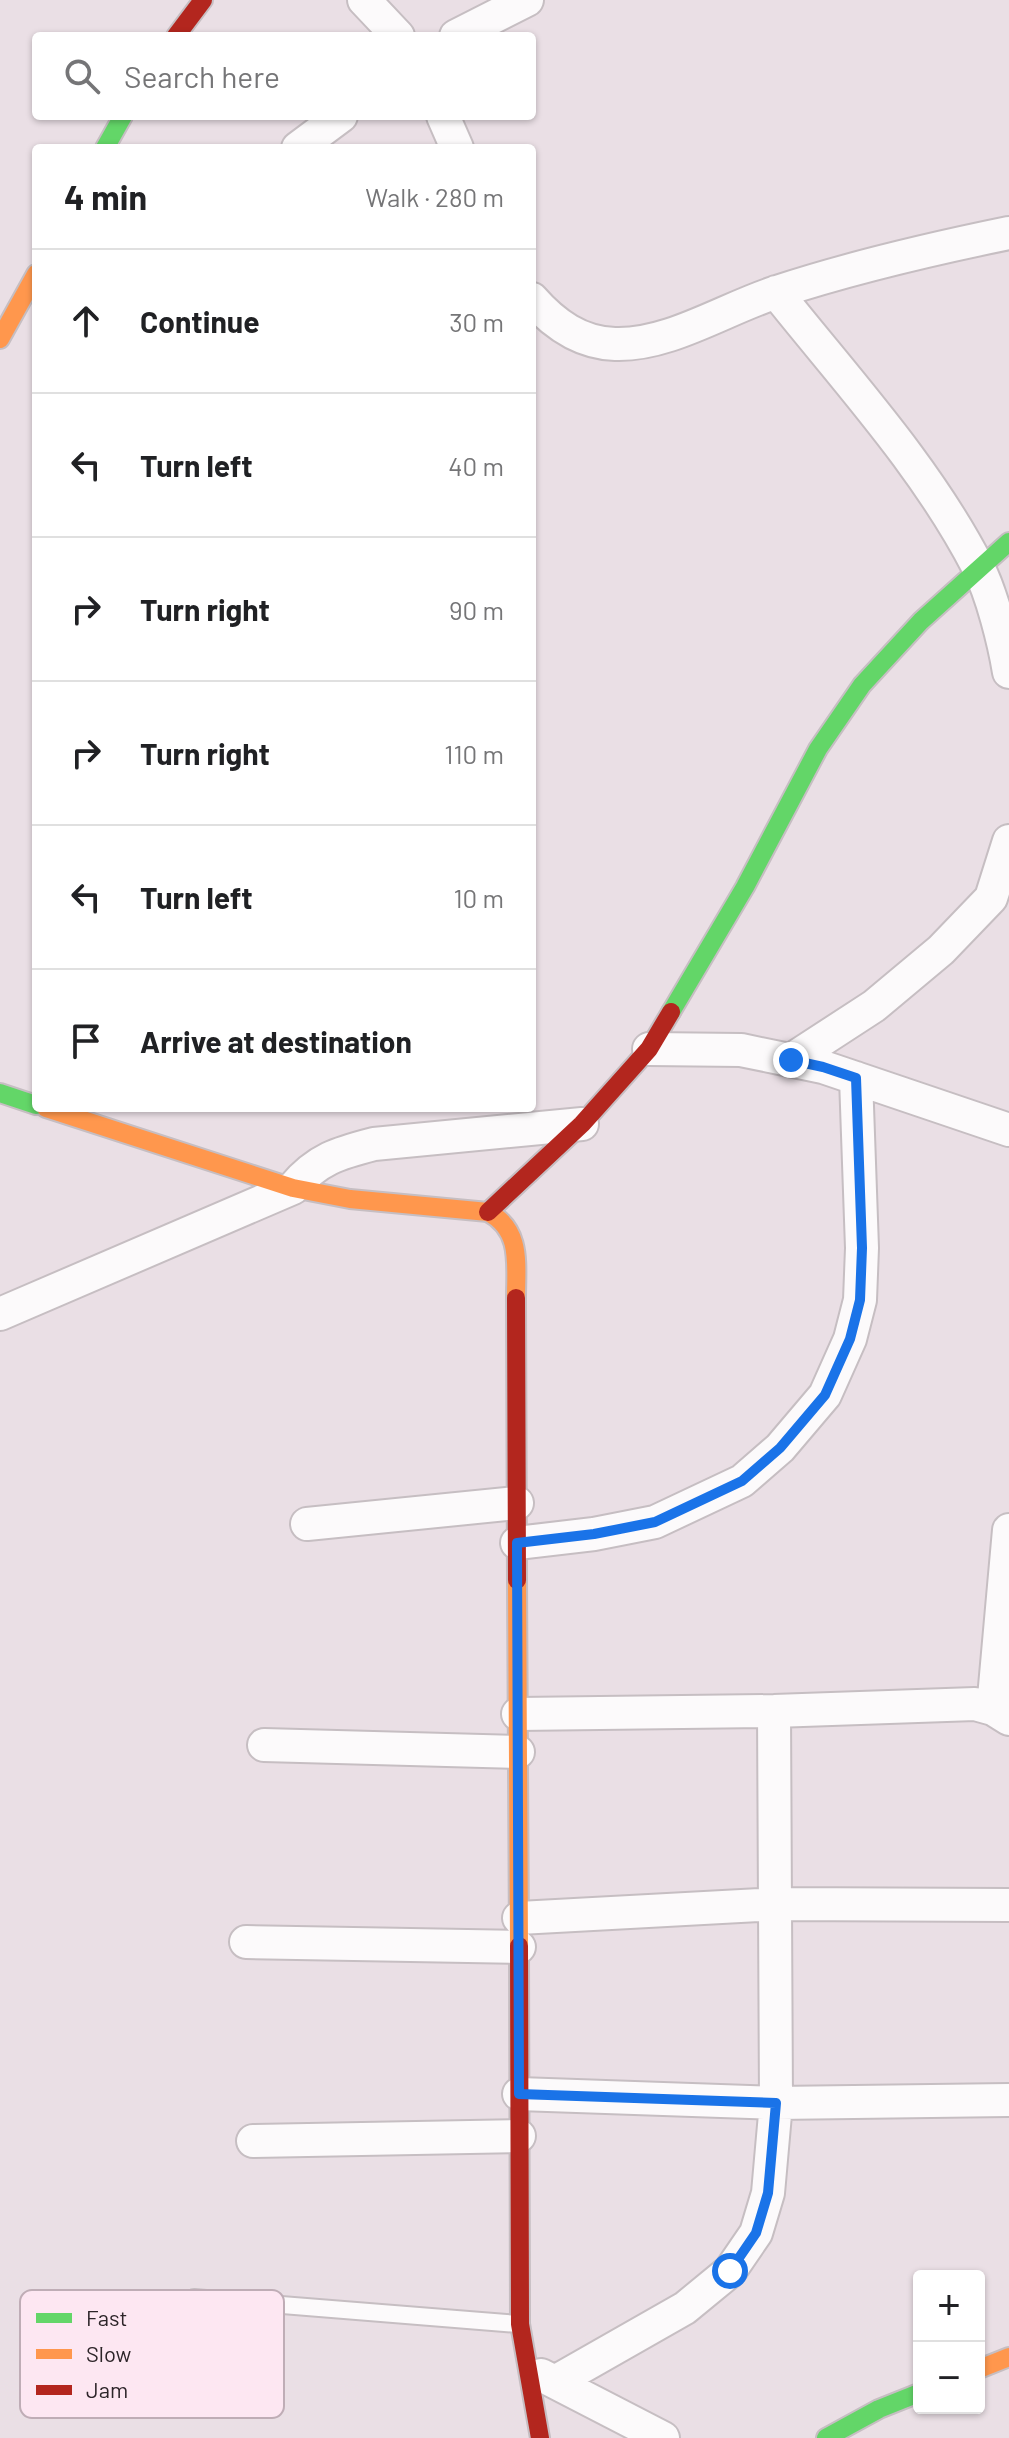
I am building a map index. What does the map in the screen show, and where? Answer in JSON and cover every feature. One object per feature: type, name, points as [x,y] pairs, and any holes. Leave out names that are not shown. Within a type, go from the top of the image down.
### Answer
[{"type":"street","points":[[179,32],[203,0]]},
{"type":"street","points":[[364,0],[394,32]]},
{"type":"street","points":[[464,32],[527,0]]},
{"type":"street","points":[[107,144],[121,120]]},
{"type":"street","points":[[303,144],[336,120]]},
{"type":"street","points":[[445,120],[455,144]]},
{"type":"street","points":[[536,303],[552,321],[585,338],[613,344],[647,343],[776,292],[911,254],[1009,233]]},
{"type":"street","points":[[0,339],[32,290]]},
{"type":"street","points":[[776,292],[919,470],[979,569],[1005,649],[1009,672]]},
{"type":"street","points":[[488,1212],[582,1124],[649,1049],[745,887],[818,749],[862,685],[921,621],[1009,542]]},
{"type":"street","points":[[791,1060],[874,1006],[941,950],[1000,892],[1009,841]]},
{"type":"street","points":[[649,1049],[741,1050],[823,1067],[1009,1130]]},
{"type":"street","points":[[517,1543],[594,1534],[655,1522],[742,1481],[780,1448],[825,1395],[850,1339],[860,1300],[862,1248],[856,1078]]},
{"type":"street","points":[[0,1093],[32,1104]]},
{"type":"street","points":[[58,1112],[293,1188],[350,1199],[488,1212],[505,1219],[511,1228],[516,1248],[520,2324],[541,2375],[540,2438]]},
{"type":"street","points":[[0,1314],[293,1188],[308,1170],[329,1158],[374,1144],[582,1124]]},
{"type":"street","points":[[307,1524],[517,1503]]},
{"type":"street","points":[[518,1714],[774,1711],[975,1704],[1001,1714],[1009,1530]]},
{"type":"street","points":[[541,2375],[685,2308],[730,2271],[756,2233],[768,2193],[776,2103],[774,1711]]},
{"type":"street","points":[[264,1745],[518,1752]]},
{"type":"street","points":[[246,1942],[519,1932],[777,1904],[1009,1905]]},
{"type":"street","points":[[519,2094],[776,2103],[1009,2100]]},
{"type":"street","points":[[253,2141],[519,2136]]},
{"type":"street","points":[[985,2367],[1009,2357]]},
{"type":"street","points":[[541,2375],[663,2438]]},
{"type":"street","points":[[826,2438],[879,2409],[913,2395]]},
{"type":"lane","points":[[284,2305],[520,2324]]},
{"type":"traffic: fast","points":[[107,144],[121,120]]},
{"type":"traffic: fast","points":[[671,1012],[745,887],[818,749],[862,685],[921,621],[1009,542]]},
{"type":"traffic: fast","points":[[0,1093],[32,1104]]},
{"type":"traffic: fast","points":[[826,2438],[879,2409],[913,2395]]},
{"type":"traffic: slow","points":[[0,339],[32,281]]},
{"type":"traffic: slow","points":[[58,1112],[293,1188],[350,1199],[488,1212],[499,1219],[512,1238],[516,1261],[516,1298]]},
{"type":"traffic: slow","points":[[517,1580],[519,1946]]},
{"type":"traffic: slow","points":[[985,2367],[1009,2357]]},
{"type":"traffic: jam","points":[[179,32],[203,0]]},
{"type":"traffic: jam","points":[[488,1212],[582,1124],[649,1049],[671,1012]]},
{"type":"traffic: jam","points":[[516,1298],[517,1580]]},
{"type":"traffic: jam","points":[[519,1946],[520,2324],[540,2438]]},
{"type":"route","points":[[730,2271],[756,2233],[768,2193],[776,2103],[519,2094],[517,1543],[594,1534],[655,1522],[742,1481],[780,1448],[825,1395],[850,1339],[860,1300],[862,1248],[856,1078],[791,1060]]}]
